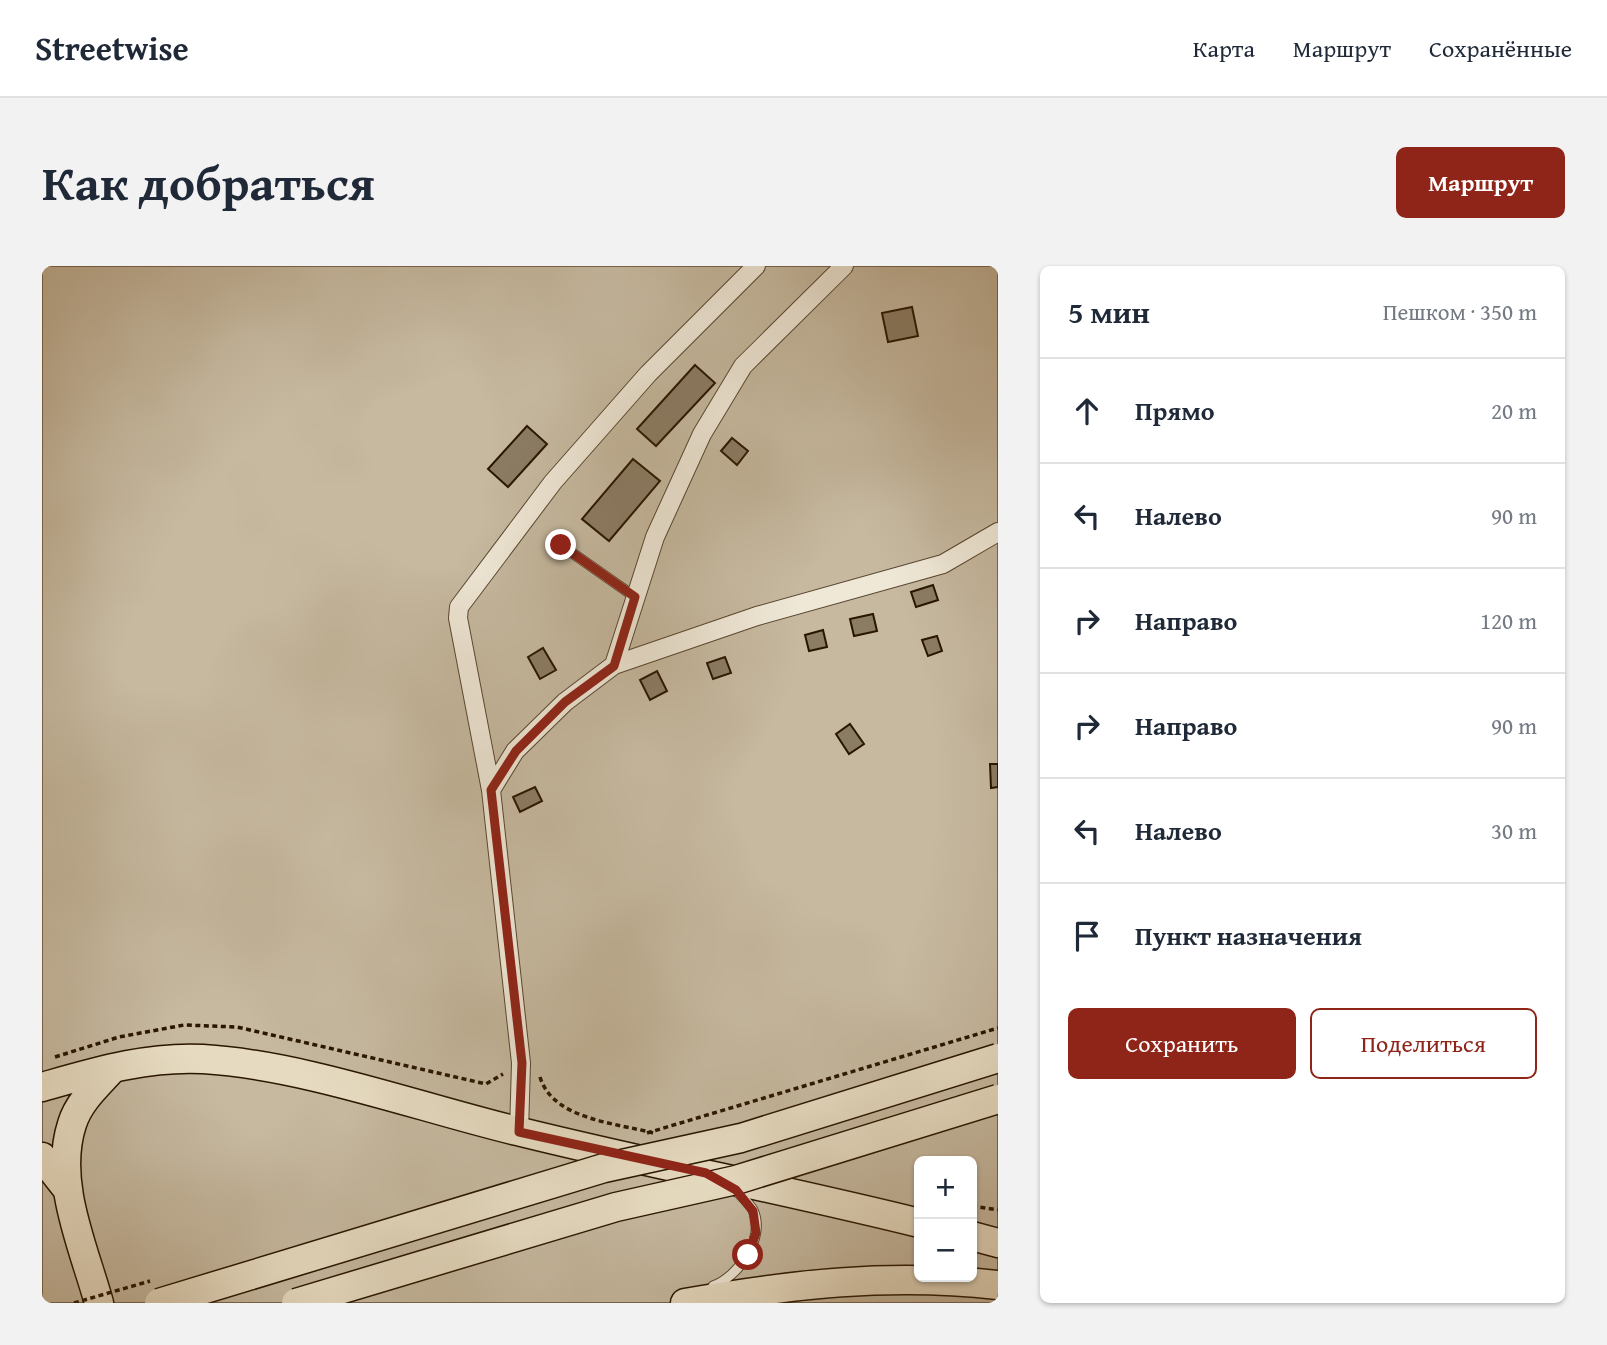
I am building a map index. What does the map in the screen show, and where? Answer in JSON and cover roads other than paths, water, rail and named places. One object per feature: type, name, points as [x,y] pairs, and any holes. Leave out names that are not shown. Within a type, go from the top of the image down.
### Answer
[{"type":"main road","points":[[159,1303],[604,1168],[741,1138],[998,1058]]},
{"type":"main road","points":[[42,1087],[115,1066],[157,1060],[202,1059],[251,1065],[519,1132],[914,1222]]},
{"type":"main road","points":[[99,1303],[67,1189],[72,1124],[86,1097],[115,1066]]},
{"type":"main road","points":[[296,1303],[616,1207],[736,1180],[998,1099]]},
{"type":"main road","points":[[42,1157],[67,1189]]},
{"type":"main road","points":[[977,1237],[998,1243]]},
{"type":"main road","points":[[684,1303],[785,1286],[882,1279],[998,1285]]},
{"type":"street","points":[[519,1132],[522,1063],[491,790],[458,618],[459,607],[553,482],[648,374],[756,266]]},
{"type":"street","points":[[614,666],[655,537],[702,433],[743,366],[844,266]]},
{"type":"street","points":[[491,790],[516,751],[565,702],[614,666],[757,616],[943,564],[998,531]]},
{"type":"lane","points":[[561,545],[635,597]]},
{"type":"lane","points":[[669,1303],[724,1282],[748,1255],[756,1233],[753,1211],[736,1190],[706,1173]]}]
